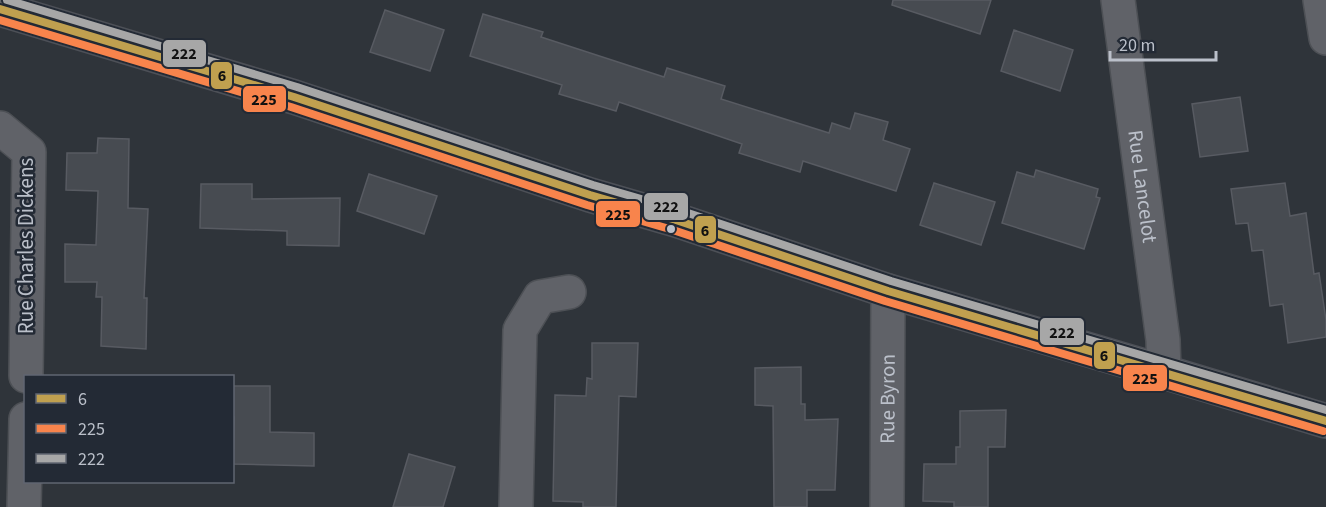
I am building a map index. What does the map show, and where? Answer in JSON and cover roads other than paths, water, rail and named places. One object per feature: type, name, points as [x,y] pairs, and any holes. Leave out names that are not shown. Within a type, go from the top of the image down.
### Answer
[{"type":"main road","points":[[0,9],[294,97],[888,291],[1326,422]]},
{"type":"street","name":"Rue Lancelot","points":[[1118,0],[1163,340],[1164,372]]},
{"type":"street","points":[[1320,0],[1326,38]]},
{"type":"street","name":"Rue Charles Dickens","points":[[0,128],[28,152],[26,375]]},
{"type":"street","name":"Rue Byron","points":[[887,507],[888,291]]},
{"type":"street","points":[[516,507],[520,330],[540,297],[569,292]]},
{"type":"street","points":[[24,507],[25,483]]}]
